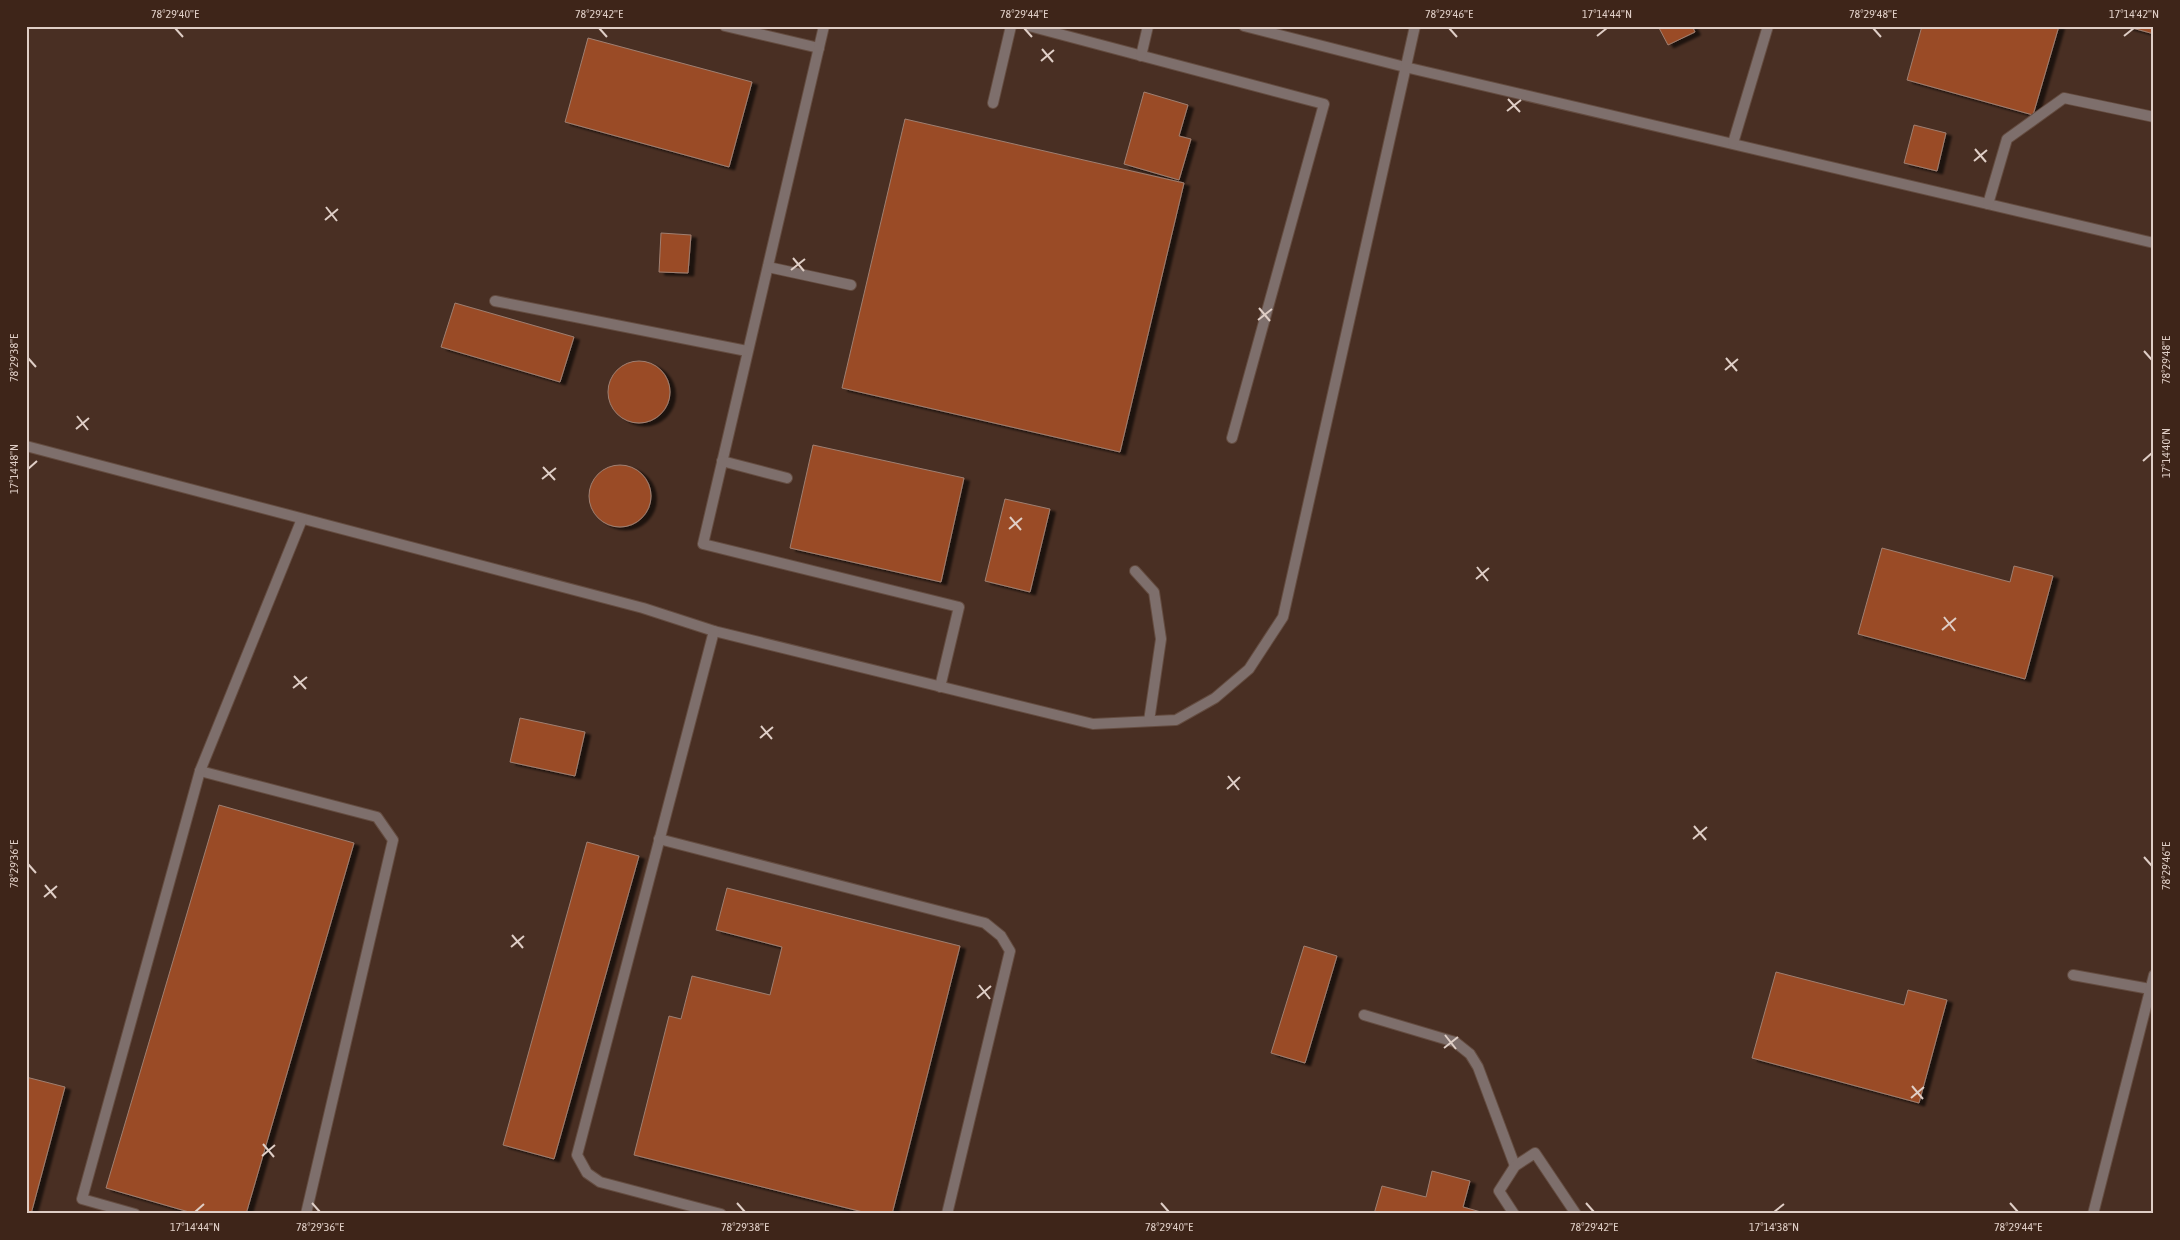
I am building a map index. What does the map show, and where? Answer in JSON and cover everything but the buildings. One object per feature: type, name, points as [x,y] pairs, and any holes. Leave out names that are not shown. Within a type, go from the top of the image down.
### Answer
[{"type":"lane","points":[[725,26],[819,48]]},
{"type":"lane","points":[[824,26],[703,544],[959,607],[940,687]]},
{"type":"lane","points":[[993,103],[1011,26]]},
{"type":"lane","points":[[1029,26],[1324,104],[1232,438]]},
{"type":"lane","points":[[1141,56],[1148,26]]},
{"type":"lane","points":[[1244,26],[1405,67],[2152,243],[2154,231]]},
{"type":"lane","points":[[26,446],[644,608],[714,631],[1092,724],[1176,720],[1215,698],[1249,669],[1283,617],[1415,26]]},
{"type":"lane","points":[[1733,143],[1768,26]]},
{"type":"lane","points":[[1988,204],[2007,139],[2064,98],[2154,117]]},
{"type":"lane","points":[[768,267],[851,284]]},
{"type":"lane","points":[[495,301],[748,352]]},
{"type":"lane","points":[[722,461],[787,478]]},
{"type":"lane","points":[[135,1214],[82,1199],[200,771],[302,519]]},
{"type":"lane","points":[[1135,571],[1154,592],[1160,639],[1150,721]]},
{"type":"lane","points":[[714,631],[577,1156],[587,1173],[600,1182],[721,1214]]},
{"type":"lane","points":[[200,771],[377,817],[393,840],[306,1214]]},
{"type":"lane","points":[[659,839],[985,923],[1001,936],[1010,951],[947,1214]]},
{"type":"lane","points":[[2073,975],[2150,989]]},
{"type":"lane","points":[[2093,1214],[2154,975]]},
{"type":"lane","points":[[1364,1015],[1455,1042],[1470,1054],[1478,1067],[1515,1166]]},
{"type":"lane","points":[[1514,1214],[1499,1191],[1515,1166],[1535,1153],[1576,1214]]}]
